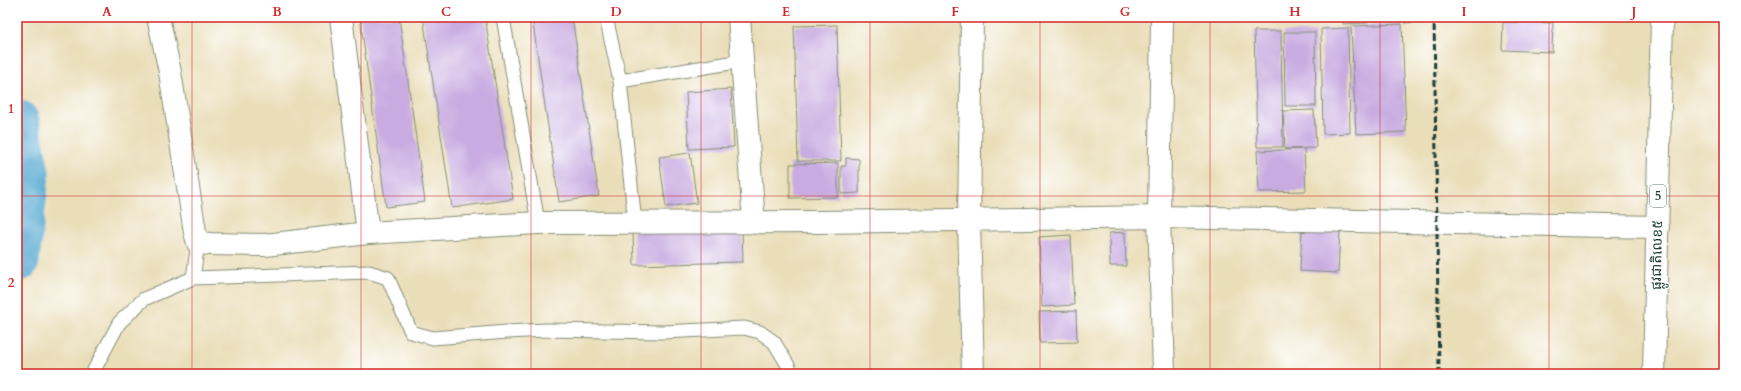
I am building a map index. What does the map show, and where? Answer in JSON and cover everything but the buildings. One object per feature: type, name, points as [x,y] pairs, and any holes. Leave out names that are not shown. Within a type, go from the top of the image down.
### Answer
[{"type":"main road","points":[[158,17],[170,72],[198,243],[265,245],[368,233],[538,223],[754,223],[1159,217],[1658,227]]},
{"type":"main road","points":[[341,17],[368,233]]},
{"type":"main road","points":[[739,17],[754,223]]},
{"type":"main road","points":[[972,17],[970,220],[973,374]]},
{"type":"main road","points":[[1162,17],[1159,217],[1164,374]]},
{"type":"main road","name":"ផ្លូវជាតិលេខ៥","points":[[1654,374],[1662,17]]},
{"type":"lane","points":[[503,17],[538,223]]},
{"type":"lane","points":[[606,17],[620,81],[635,223]]},
{"type":"lane","points":[[620,81],[742,61]]},
{"type":"lane","points":[[193,278],[198,243]]},
{"type":"lane","points":[[92,374],[119,323],[144,299],[193,278],[369,272],[388,278],[411,332],[433,338],[546,330],[664,332],[744,328],[760,332],[774,342],[789,367],[789,374]]},
{"type":"waterway","points":[[17,122],[27,173],[17,260]]},
{"type":"railway","points":[[1434,17],[1439,374]]}]
